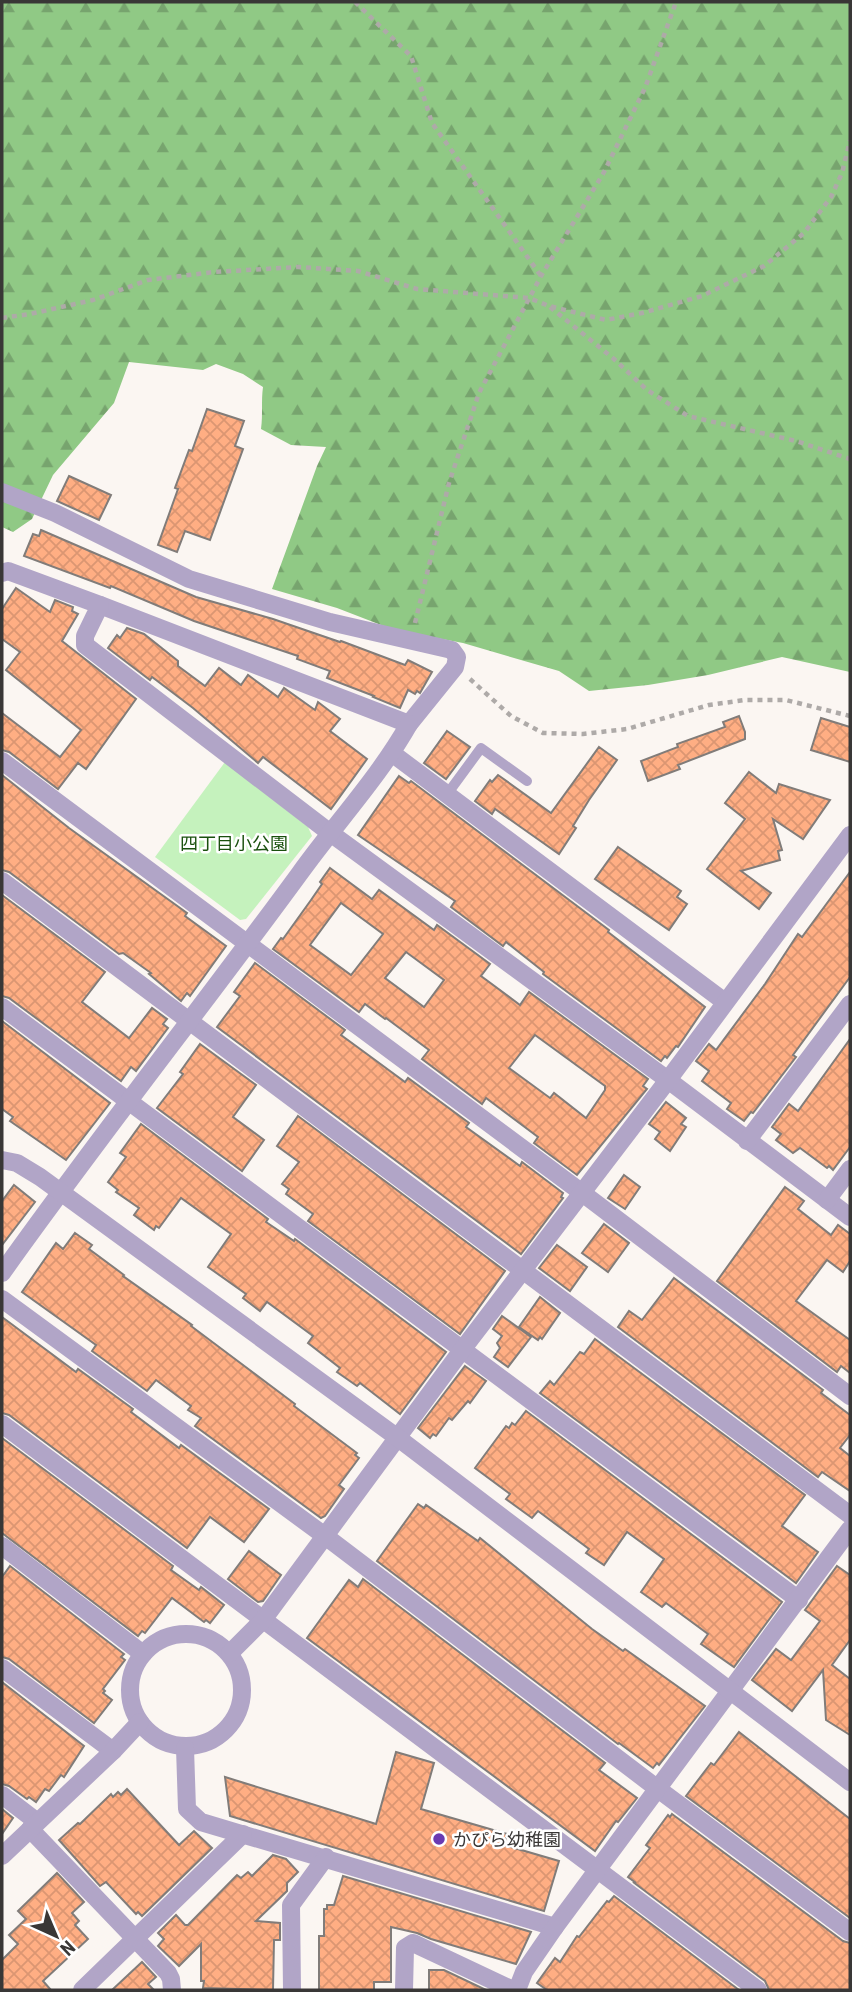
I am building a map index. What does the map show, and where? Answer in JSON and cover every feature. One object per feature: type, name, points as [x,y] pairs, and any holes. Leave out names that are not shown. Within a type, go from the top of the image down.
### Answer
[{"type":"street","points":[[2,492],[55,513],[189,579],[330,622],[452,650],[457,657],[455,667],[410,724],[393,754],[329,832],[2,1273]]},
{"type":"street","points":[[2,573],[8,571],[100,605],[410,724]]},
{"type":"street","points":[[100,605],[85,636],[85,646],[329,832],[850,1217]]},
{"type":"street","points":[[393,754],[725,1002]]},
{"type":"street","points":[[2,761],[850,1395]]},
{"type":"street","points":[[230,1654],[263,1620],[462,1350],[850,835]]},
{"type":"street","points":[[2,881],[850,1514]]},
{"type":"street","points":[[747,1141],[850,1004]]},
{"type":"street","points":[[2,1007],[799,1600]]},
{"type":"street","points":[[2,1160],[17,1163],[60,1192],[398,1438],[850,1782]]},
{"type":"street","points":[[827,1200],[850,1170]]},
{"type":"street","points":[[2,1299],[325,1536],[850,1931]]},
{"type":"street","points":[[2,1424],[758,1990]]},
{"type":"street","points":[[404,1990],[405,1948],[413,1943],[515,1990],[555,1927],[850,1529]]},
{"type":"street","points":[[2,1546],[143,1654]]},
{"type":"street","points":[[181,1634],[213,1640],[230,1654],[239,1669],[243,1686],[241,1703],[234,1719],[216,1738],[185,1748],[162,1741],[150,1733],[140,1722],[132,1706],[130,1687],[134,1669],[143,1654],[160,1640],[181,1634]]},
{"type":"street","points":[[2,1668],[113,1751]]},
{"type":"street","points":[[2,1856],[140,1722]]},
{"type":"street","points":[[185,1748],[187,1809],[201,1822],[555,1927]]},
{"type":"street","points":[[2,1795],[33,1825],[168,1973],[172,1990]]},
{"type":"street","points":[[82,1990],[243,1834]]},
{"type":"street","points":[[292,1990],[291,1905],[326,1857]]},
{"type":"lane","points":[[448,793],[481,748],[527,781]]},
{"type":"path","points":[[355,2],[411,56],[432,123],[541,276]]},
{"type":"path","points":[[411,641],[449,483],[479,393],[541,276],[603,174],[645,88],[676,2]]},
{"type":"path","points":[[2,318],[93,300],[148,281],[214,272],[298,267],[358,271],[417,289],[529,298],[549,306],[606,320],[618,318],[702,296],[764,266],[804,233],[831,197],[842,173],[850,140]]},
{"type":"path","points":[[549,306],[647,390],[688,416],[796,442],[850,459]]},
{"type":"path","points":[[455,667],[511,716],[543,733],[583,734],[627,729],[709,705],[745,700],[786,700],[850,716]]},
{"type":"green space","points":[[2,2],[850,2],[850,672],[782,657],[708,675],[589,691],[559,671],[463,643],[394,630],[337,608],[272,589],[326,447],[291,445],[261,429],[263,387],[243,374],[216,364],[203,370],[129,362],[114,403],[53,475],[32,519],[13,532],[2,527]]},
{"type":"green space","name":"四丁目小公園","points":[[225,762],[308,827],[312,836],[246,919],[240,920],[155,857]]},
{"type":"building","points":[[207,409],[244,421],[235,446],[243,449],[210,540],[185,531],[177,552],[158,545],[178,489],[175,488]]},
{"type":"building","points":[[69,476],[111,495],[99,520],[57,501]]},
{"type":"building","points":[[41,530],[196,597],[341,641],[405,665],[408,660],[432,672],[420,693],[417,691],[415,694],[408,690],[400,708],[327,678],[330,671],[297,659],[298,656],[194,621],[111,586],[110,588],[24,556],[33,534],[39,536]]},
{"type":"building","points":[[16,588],[50,612],[55,600],[73,607],[72,611],[78,614],[62,641],[136,699],[86,769],[78,763],[58,789],[9,752],[2,750],[2,713],[60,757],[81,730],[6,670],[20,652],[2,639],[2,609]]},
{"type":"building","points":[[127,628],[144,634],[178,661],[178,666],[205,686],[219,668],[241,685],[248,675],[278,697],[284,688],[315,710],[318,702],[340,719],[330,731],[367,759],[331,809],[263,757],[258,763],[193,708],[108,648],[117,635],[120,638]]},
{"type":"building","points":[[739,716],[745,739],[678,765],[680,769],[648,781],[641,761],[678,747],[677,744],[725,727],[723,722]]},
{"type":"building","points":[[821,718],[850,727],[850,762],[811,750]]},
{"type":"building","points":[[447,731],[470,747],[446,779],[424,763]]},
{"type":"building","points":[[599,747],[617,760],[589,800],[573,826],[576,828],[559,854],[495,809],[492,814],[475,801],[490,780],[492,782],[498,775],[551,813]]},
{"type":"building","points":[[749,772],[776,793],[779,784],[830,800],[803,839],[773,819],[782,850],[778,851],[780,860],[741,871],[771,893],[759,909],[707,869],[745,819],[725,803]]},
{"type":"building","points":[[2,775],[69,828],[187,913],[185,916],[226,946],[190,996],[187,993],[181,1001],[149,974],[151,973],[123,953],[119,954],[9,872],[2,870]]},
{"type":"building","points":[[399,776],[409,783],[411,781],[609,930],[608,932],[705,1007],[678,1047],[676,1046],[667,1058],[665,1056],[661,1061],[543,974],[544,972],[506,942],[503,946],[451,907],[455,901],[358,835]]},
{"type":"building","points":[[618,847],[681,891],[677,897],[687,904],[669,930],[595,879]]},
{"type":"building","points":[[330,868],[372,899],[379,890],[434,930],[437,925],[490,964],[481,976],[520,1005],[529,992],[648,1079],[643,1086],[647,1089],[577,1175],[534,1143],[538,1137],[486,1098],[482,1104],[422,1059],[429,1050],[386,1018],[365,1004],[359,1012],[273,949],[311,900],[322,884],[320,882]],"holes":[[[341,903],[383,934],[351,975],[310,945]],[[406,952],[444,980],[424,1007],[385,978]],[[535,1035],[605,1086],[605,1090],[586,1118],[554,1093],[550,1098],[509,1068]]]},
{"type":"building","points":[[850,872],[850,977],[793,1055],[796,1057],[744,1121],[727,1109],[731,1103],[702,1081],[709,1071],[696,1061],[709,1044],[716,1050],[798,934],[802,937]]},
{"type":"building","points":[[2,895],[105,972],[82,1002],[129,1038],[152,1008],[167,1019],[163,1024],[168,1028],[136,1071],[131,1067],[121,1081],[9,998],[2,996]]},
{"type":"building","points":[[255,963],[345,1030],[341,1035],[405,1082],[408,1078],[469,1123],[466,1127],[520,1166],[522,1162],[563,1193],[563,1198],[521,1254],[217,1027],[240,996],[234,992]]},
{"type":"building","points":[[2,1021],[110,1103],[66,1160],[10,1121],[13,1117],[2,1109]]},
{"type":"building","points":[[850,1039],[850,1147],[833,1170],[800,1148],[793,1153],[776,1140],[781,1134],[772,1127],[789,1104],[798,1111]]},
{"type":"building","points":[[200,1044],[256,1085],[233,1117],[264,1140],[242,1171],[157,1108],[183,1074],[180,1072]]},
{"type":"building","points":[[666,1102],[686,1118],[681,1124],[686,1127],[670,1151],[655,1139],[660,1132],[649,1124]]},
{"type":"building","points":[[298,1116],[505,1271],[460,1334],[308,1221],[313,1214],[286,1194],[289,1189],[282,1184],[299,1162],[277,1146]]},
{"type":"building","points":[[141,1124],[268,1219],[266,1222],[294,1241],[295,1239],[446,1352],[400,1414],[360,1383],[357,1386],[337,1372],[340,1368],[308,1343],[313,1336],[267,1302],[260,1311],[243,1298],[246,1294],[208,1267],[231,1234],[181,1198],[159,1228],[156,1226],[154,1230],[134,1215],[139,1208],[116,1192],[118,1190],[108,1182],[126,1157],[120,1153]]},
{"type":"building","points":[[624,1175],[640,1187],[625,1209],[608,1198]]},
{"type":"building","points":[[14,1185],[35,1202],[2,1245],[2,1201]]},
{"type":"building","points":[[785,1187],[804,1201],[798,1209],[831,1235],[838,1225],[850,1234],[850,1261],[843,1272],[827,1260],[796,1301],[850,1340],[850,1373],[841,1366],[837,1372],[717,1281]]},
{"type":"building","points":[[604,1224],[629,1243],[608,1272],[582,1253]]},
{"type":"building","points":[[75,1233],[92,1245],[89,1249],[123,1276],[192,1325],[357,1453],[355,1455],[359,1458],[339,1485],[344,1489],[325,1516],[321,1518],[195,1426],[201,1418],[188,1410],[191,1406],[156,1380],[147,1391],[92,1351],[96,1345],[22,1292],[56,1243],[63,1249]]},
{"type":"building","points":[[557,1245],[587,1267],[570,1291],[539,1268]]},
{"type":"building","points":[[674,1278],[823,1390],[821,1393],[850,1415],[850,1435],[840,1448],[850,1456],[850,1491],[822,1472],[818,1477],[618,1327],[629,1311],[642,1320]]},
{"type":"building","points":[[540,1297],[560,1313],[542,1339],[540,1337],[538,1340],[519,1327]]},
{"type":"building","points":[[502,1316],[531,1337],[508,1367],[494,1357],[500,1348],[497,1343],[502,1336],[493,1329]]},
{"type":"building","points":[[2,1317],[76,1372],[78,1369],[133,1409],[131,1412],[179,1448],[181,1445],[269,1509],[244,1542],[210,1517],[187,1548],[9,1415],[2,1413]]},
{"type":"building","points":[[595,1339],[805,1495],[782,1526],[818,1552],[796,1583],[540,1393],[550,1381],[554,1385],[580,1352],[584,1354]]},
{"type":"building","points":[[465,1366],[486,1381],[470,1403],[468,1401],[452,1420],[449,1418],[436,1436],[433,1434],[430,1438],[418,1428]]},
{"type":"building","points":[[526,1411],[782,1602],[734,1667],[701,1644],[708,1634],[666,1603],[662,1607],[641,1592],[664,1559],[627,1532],[604,1565],[586,1553],[589,1549],[538,1511],[532,1518],[506,1499],[510,1494],[475,1468],[506,1426],[509,1428],[512,1423],[515,1425]]},
{"type":"building","points":[[2,1438],[173,1566],[171,1570],[199,1590],[201,1587],[224,1605],[210,1623],[206,1620],[204,1622],[172,1598],[145,1633],[142,1631],[138,1636],[2,1533]]},
{"type":"building","points":[[418,1504],[424,1508],[426,1505],[478,1541],[480,1538],[592,1629],[705,1706],[659,1765],[657,1763],[653,1768],[618,1744],[377,1561]]},
{"type":"building","points":[[249,1551],[281,1575],[263,1601],[258,1602],[228,1579]]},
{"type":"building","points":[[10,1566],[124,1654],[121,1657],[125,1660],[103,1689],[103,1693],[112,1700],[94,1723],[9,1659],[2,1657],[2,1577]]},
{"type":"building","points":[[837,1566],[850,1575],[850,1640],[832,1665],[850,1679],[850,1735],[826,1720],[823,1670],[792,1711],[752,1680],[776,1649],[791,1660],[820,1621],[805,1610]]},
{"type":"building","points":[[363,1579],[605,1763],[599,1770],[637,1798],[618,1822],[616,1821],[595,1851],[307,1638],[349,1580],[358,1587]]},
{"type":"building","points":[[2,1682],[84,1746],[64,1777],[61,1775],[49,1791],[45,1789],[36,1802],[2,1784]]},
{"type":"building","points":[[739,1732],[850,1819],[850,1918],[686,1796]]},
{"type":"building","points":[[396,1752],[434,1763],[421,1809],[507,1834],[504,1845],[559,1861],[544,1911],[230,1816],[225,1777],[376,1824]]},
{"type":"building","points":[[127,1789],[179,1845],[194,1831],[212,1848],[142,1916],[138,1912],[136,1914],[106,1882],[100,1886],[59,1840],[111,1794],[113,1797],[118,1792],[121,1795]]},
{"type":"building","points":[[2,1809],[13,1818],[2,1834]]},
{"type":"building","points":[[672,1814],[843,1941],[850,1943],[850,1990],[769,1990],[765,1981],[633,1882],[636,1883],[628,1877],[650,1848],[646,1845],[668,1815],[670,1817]]},
{"type":"building","points":[[273,1855],[286,1859],[298,1872],[287,1883],[287,1891],[256,1921],[280,1923],[280,1940],[274,1940],[273,1990],[203,1988],[201,1944],[179,1966],[158,1946],[164,1939],[158,1933],[176,1915],[188,1925],[237,1875],[241,1878],[248,1872],[252,1876]]},
{"type":"building","points":[[57,1873],[84,1902],[72,1913],[79,1921],[75,1925],[88,1939],[43,1981],[51,1990],[2,1990],[2,1960],[18,1944],[9,1935],[26,1919],[18,1911]]},
{"type":"building","points":[[343,1876],[531,1932],[516,1964],[391,1927],[391,1982],[374,1982],[374,1990],[319,1990],[319,1936],[324,1936],[324,1909],[327,1909],[327,1905],[334,1905]]},
{"type":"building","points":[[614,1896],[739,1990],[547,1990],[537,1983],[555,1958],[560,1962],[577,1936],[579,1937]]},
{"type":"building","points":[[142,1962],[156,1977],[148,1984],[154,1990],[112,1990]]},
{"type":"building","points":[[429,1970],[444,1970],[486,1990],[429,1990]]},
{"type":"place","name":"かぴら幼稚園","points":[[439,1839]]}]
